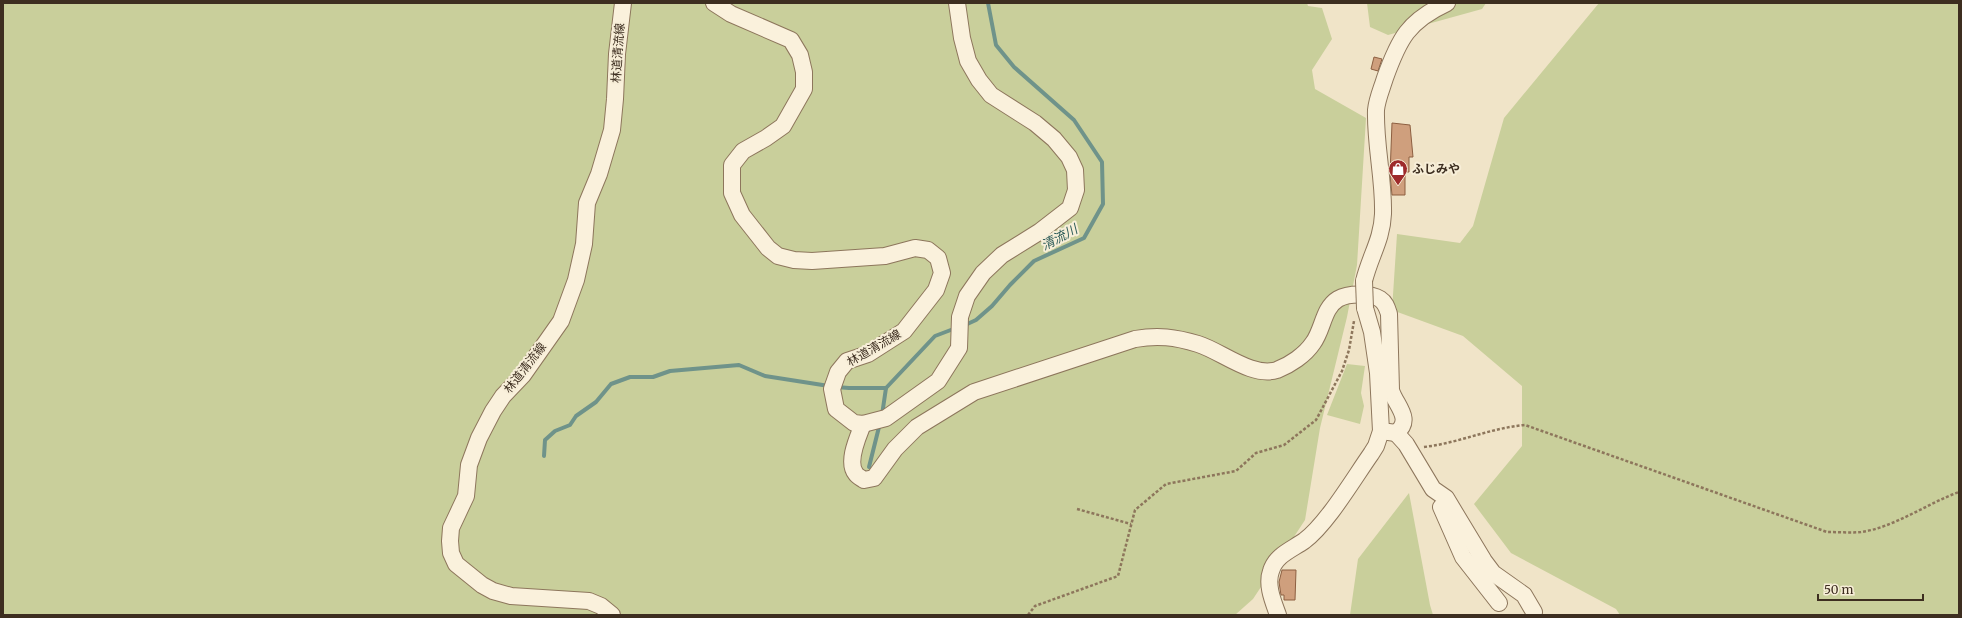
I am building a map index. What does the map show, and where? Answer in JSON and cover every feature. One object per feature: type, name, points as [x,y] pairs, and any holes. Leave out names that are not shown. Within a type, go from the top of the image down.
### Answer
[{"type":"street","name":"林道清流線","points":[[612,615],[601,606],[589,601],[511,596],[493,591],[482,585],[456,564],[451,553],[450,541],[451,528],[466,496],[469,465],[479,438],[503,396],[523,375],[561,321],[576,280],[584,244],[587,203],[599,174],[612,130],[617,54],[623,3]]},
{"type":"street","name":"林道清流線","points":[[714,3],[731,14],[791,40],[800,55],[804,72],[804,89],[783,126],[766,138],[743,150],[732,164],[732,193],[742,215],[768,248],[778,256],[794,260],[885,256],[915,248],[928,250],[938,258],[942,273],[936,290],[912,322],[904,331],[888,343],[868,354],[847,361],[838,372],[833,386],[836,409],[854,423],[863,424]]},
{"type":"street","points":[[957,3],[962,38],[968,62],[979,80],[991,95],[1035,123],[1059,145],[1069,157],[1075,170],[1076,190],[1070,208],[1039,232],[1002,255],[983,274],[967,296],[960,317],[959,348],[938,381],[886,418],[863,424],[855,445],[852,463],[855,474],[864,480],[874,478],[895,449],[917,427],[974,392],[1135,339],[1154,336],[1175,338],[1199,344],[1251,369],[1263,372],[1276,370],[1292,362],[1314,343],[1330,307],[1338,299],[1347,296],[1372,296],[1380,299],[1386,304],[1388,314],[1391,390],[1393,398],[1403,412],[1404,419],[1401,438]]},
{"type":"street","points":[[1278,615],[1270,593],[1269,582],[1270,571],[1274,563],[1283,553],[1305,540],[1322,522],[1376,446],[1380,431],[1376,354],[1372,332],[1365,311],[1364,281],[1367,267],[1381,235],[1382,228],[1382,189],[1376,108],[1394,54],[1406,32],[1425,14],[1447,3]]},
{"type":"street","points":[[1380,431],[1401,438],[1434,489],[1463,557],[1499,603]]},
{"type":"street","points":[[1434,489],[1446,498],[1484,561],[1493,573],[1524,595],[1534,612]]},
{"type":"path","points":[[1028,615],[1035,606],[1118,576],[1135,510],[1166,484],[1236,472],[1256,453],[1284,445],[1316,420],[1342,370],[1349,350],[1353,323],[1357,317],[1365,311]]},
{"type":"path","points":[[1401,438],[1418,447],[1438,445],[1488,431],[1525,425],[1827,532],[1862,532],[1899,520],[1940,499],[1959,492]]},
{"type":"path","points":[[1077,509],[1131,524]]},
{"type":"green space","points":[[3,3],[1307,3],[1308,6],[1322,8],[1332,39],[1312,70],[1315,89],[1366,118],[1357,265],[1347,317],[1320,428],[1305,520],[1253,599],[1235,615],[3,615]]},
{"type":"green space","points":[[1367,3],[1486,3],[1482,9],[1388,35],[1370,27]]},
{"type":"green space","points":[[1599,3],[1959,3],[1959,615],[1620,615],[1616,609],[1511,553],[1474,504],[1522,446],[1522,386],[1463,336],[1392,310],[1397,234],[1460,243],[1473,226],[1504,118]]},
{"type":"green space","points":[[1347,364],[1365,366],[1361,393],[1364,406],[1360,424],[1327,415]]},
{"type":"green space","points":[[1409,493],[1433,615],[1350,615],[1358,559]]},
{"type":"building","points":[[1374,57],[1382,59],[1378,71],[1371,69]]},
{"type":"building","points":[[1392,123],[1410,125],[1413,157],[1409,157],[1409,172],[1405,172],[1405,195],[1392,195],[1390,175]]},
{"type":"building","points":[[1282,570],[1296,570],[1295,600],[1284,600],[1284,595],[1281,595],[1279,582]]},
{"type":"waterway","name":"清流川","points":[[963,326],[976,320],[992,306],[1034,261],[1084,238],[1103,204],[1102,162],[1074,120],[1014,67],[996,45],[988,3]]},
{"type":"waterway","name":"清流川","points":[[886,388],[935,336],[956,328]]},
{"type":"waterway","points":[[544,456],[545,440],[555,431],[570,425],[576,416],[596,402],[611,384],[630,377],[653,377],[670,371],[739,365],[765,376],[829,386]]},
{"type":"waterway","points":[[836,387],[886,388]]},
{"type":"waterway","points":[[882,415],[886,388]]},
{"type":"waterway","points":[[869,467],[880,423]]},
{"type":"place","name":"ふじみや","points":[[1398,186]]}]
